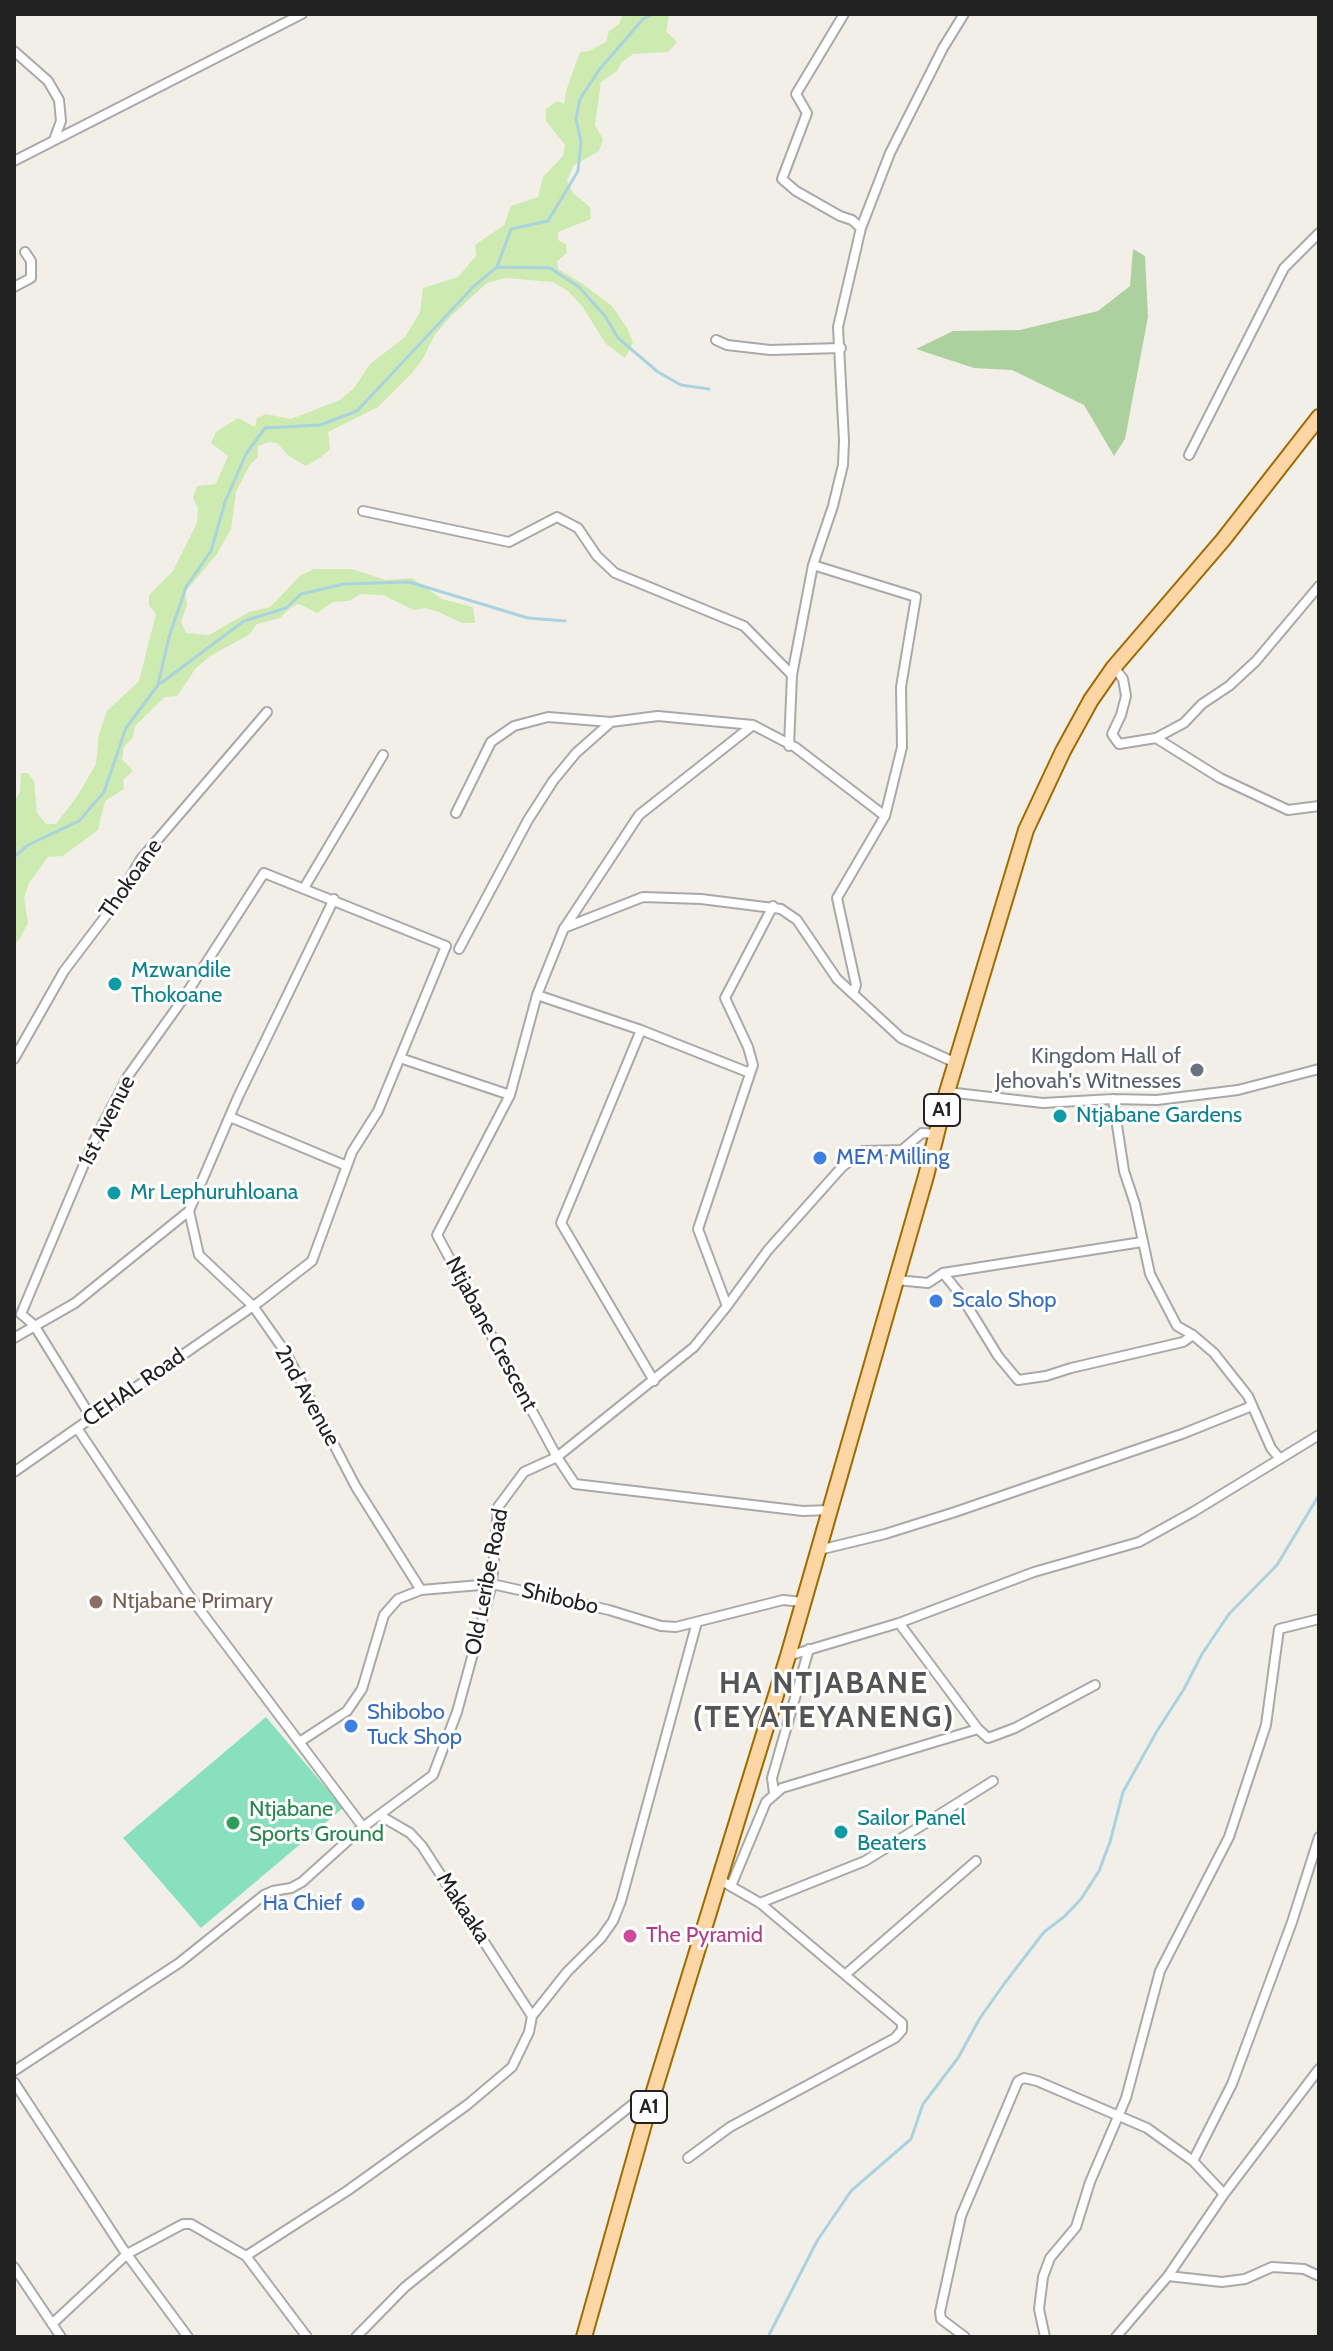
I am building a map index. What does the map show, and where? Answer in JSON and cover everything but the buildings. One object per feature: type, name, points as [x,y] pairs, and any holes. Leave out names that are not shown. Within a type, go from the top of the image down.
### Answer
[{"type":"main road","name":"A1","points":[[584,2337],[646,2117],[725,1883],[947,1092],[1026,830],[1077,725],[1114,667],[1223,540],[1319,417]]},
{"type":"street","points":[[14,161],[302,14]]},
{"type":"street","points":[[844,14],[796,94],[807,113],[782,179],[796,191],[852,220],[861,228]]},
{"type":"street","points":[[789,746],[792,675],[813,565],[843,465],[838,327],[861,228],[890,153],[936,61],[964,14]]},
{"type":"street","points":[[14,51],[48,81],[59,100],[61,121],[54,141]]},
{"type":"street","points":[[1189,455],[1284,268],[1319,233]]},
{"type":"street","points":[[14,287],[31,278],[31,261],[25,252]]},
{"type":"street","points":[[716,340],[727,345],[770,350],[841,348]]},
{"type":"street","points":[[363,511],[509,542],[557,517],[578,528],[597,556],[615,573],[744,626],[792,675]]},
{"type":"street","points":[[813,565],[916,597],[901,687],[902,747],[885,816],[837,898],[856,985],[853,994]]},
{"type":"street","points":[[1114,667],[1123,679],[1126,696],[1112,734],[1119,744],[1156,738],[1184,723],[1202,704],[1229,686],[1256,661],[1319,586]]},
{"type":"street","name":"Thokoane","points":[[14,1059],[64,971],[114,905],[141,859],[267,712]]},
{"type":"street","points":[[456,813],[491,742],[514,726],[548,717],[611,722],[658,716],[753,725],[795,747],[885,816]]},
{"type":"street","points":[[459,949],[544,794],[576,753],[611,722]]},
{"type":"street","name":"Ntjabane Crescent","points":[[753,725],[639,815],[564,928],[537,995],[510,1095],[437,1235],[557,1457],[575,1484],[803,1511],[829,1510]]},
{"type":"street","points":[[1156,738],[1220,778],[1288,810],[1319,806]]},
{"type":"street","points":[[304,888],[383,755]]},
{"type":"street","name":"1st Avenue","points":[[91,1417],[34,1325],[17,1312],[93,1143],[128,1076],[183,999],[264,873],[446,946]]},
{"type":"street","points":[[564,928],[643,897],[773,906],[797,920],[837,979],[901,1038],[956,1063]]},
{"type":"street","points":[[14,1338],[75,1303],[189,1211],[230,1117],[334,899]]},
{"type":"street","points":[[727,1306],[698,1229],[753,1065],[725,998],[773,906]]},
{"type":"street","name":"CEHAL Road","points":[[14,1472],[253,1306],[312,1261],[352,1152],[378,1111],[446,946]]},
{"type":"street","points":[[537,995],[641,1030],[750,1073]]},
{"type":"street","points":[[641,1030],[561,1223],[654,1381]]},
{"type":"street","points":[[400,1058],[510,1095]]},
{"type":"street","points":[[947,1092],[1043,1103],[1157,1100],[1238,1090],[1319,1069]]},
{"type":"street","points":[[1113,1099],[1124,1171],[1135,1204],[1150,1274],[1177,1326],[1193,1335],[1248,1396],[1271,1448],[1280,1459]]},
{"type":"street","points":[[230,1117],[347,1166]]},
{"type":"street","name":"Old Leribe Road","points":[[14,2071],[179,1963],[264,1895],[302,1882],[363,1827],[433,1775],[457,1712],[492,1584],[498,1507],[524,1472],[557,1457],[694,1347],[768,1250],[842,1167],[863,1151],[902,1150],[922,1133],[936,1134]]},
{"type":"street","name":"2nd Avenue","points":[[189,1211],[199,1255],[253,1306],[286,1353],[356,1487],[421,1590]]},
{"type":"street","points":[[896,1280],[928,1283],[943,1273],[1142,1242]]},
{"type":"street","points":[[943,1273],[960,1294],[998,1356],[1018,1380],[1183,1342],[1193,1335]]},
{"type":"street","points":[[818,1550],[885,1534],[955,1512],[1182,1434],[1252,1406]]},
{"type":"street","name":"CEHAL Road","points":[[77,1428],[188,1594],[363,1827]]},
{"type":"street","points":[[788,1656],[899,1623],[1034,1572],[1139,1542],[1319,1435]]},
{"type":"street","name":"Shibobo","points":[[301,1741],[347,1711],[362,1689],[384,1615],[398,1599],[421,1590],[492,1584],[609,1610],[661,1626],[676,1627],[783,1600],[803,1602]]},
{"type":"street","points":[[1045,2337],[1039,2309],[1043,2277],[1050,2258],[1076,2227],[1090,2182],[1119,2115],[1160,1971],[1224,1850],[1259,1754],[1272,1698],[1279,1629],[1319,1619]]},
{"type":"street","points":[[246,2256],[347,2191],[497,2082],[512,2067],[523,2049],[532,2016],[613,1921],[697,1622]]},
{"type":"street","points":[[899,1623],[978,1729],[988,1738],[1015,1728],[1095,1685]]},
{"type":"street","points":[[774,1793],[772,1778],[809,1649]]},
{"type":"street","points":[[688,2158],[730,2127],[902,2030],[902,2023],[846,1974],[804,1943],[760,1903],[725,1883],[766,1802],[774,1793],[793,1783],[898,1755],[978,1729]]},
{"type":"street","points":[[760,1903],[865,1861],[993,1781]]},
{"type":"street","name":"Makaaka","points":[[379,1815],[410,1833],[422,1846],[532,2016]]},
{"type":"street","points":[[1193,2161],[1232,2084],[1292,1922],[1319,1837]]},
{"type":"street","points":[[846,1974],[976,1861]]},
{"type":"street","points":[[1116,2337],[1168,2276],[1224,2194],[1319,2069]]},
{"type":"street","points":[[965,2337],[941,2319],[940,2312],[961,2216],[1018,2081],[1024,2078],[1037,2081],[1158,2135],[1193,2161],[1224,2194]]},
{"type":"street","points":[[14,2082],[127,2254],[188,2337]]},
{"type":"street","points":[[356,2337],[405,2287],[633,2104]]},
{"type":"street","points":[[52,2324],[127,2254],[183,2224],[191,2224],[246,2256],[307,2337]]},
{"type":"street","points":[[14,2267],[61,2337]]},
{"type":"street","points":[[1168,2276],[1222,2282],[1245,2279],[1272,2267],[1304,2269],[1319,2276]]},
{"type":"green space","points":[[623,14],[672,14],[666,31],[677,42],[668,52],[633,54],[601,82],[595,125],[603,139],[599,151],[574,165],[567,181],[573,193],[590,207],[591,219],[558,232],[558,240],[566,244],[567,253],[557,261],[558,269],[612,306],[633,343],[625,358],[606,344],[582,306],[568,291],[553,282],[506,278],[487,283],[449,318],[412,373],[378,407],[328,432],[330,449],[320,458],[306,466],[289,456],[277,443],[258,446],[258,457],[249,466],[236,492],[231,529],[217,554],[185,592],[187,605],[181,622],[186,633],[209,635],[249,612],[270,607],[301,575],[314,569],[352,569],[385,580],[412,578],[442,599],[473,607],[475,623],[462,623],[425,608],[414,610],[383,595],[360,594],[349,601],[333,602],[317,613],[299,604],[280,618],[257,624],[249,635],[210,656],[196,668],[177,696],[165,697],[135,726],[133,737],[124,747],[122,759],[133,771],[123,780],[124,789],[105,801],[98,830],[63,856],[48,857],[29,883],[24,898],[28,923],[14,943],[14,802],[20,792],[21,773],[28,773],[34,781],[37,813],[46,824],[56,824],[96,764],[99,734],[107,711],[139,681],[156,614],[149,606],[149,595],[173,571],[197,523],[198,508],[193,498],[197,486],[216,484],[228,456],[211,443],[216,432],[238,418],[255,427],[257,418],[266,414],[291,419],[340,400],[354,388],[370,364],[405,337],[420,312],[423,288],[458,277],[476,256],[475,245],[504,225],[511,206],[538,197],[543,177],[563,156],[565,145],[546,121],[546,109],[557,101],[564,104],[580,52],[606,42],[609,31],[619,24]]},
{"type":"green space","points":[[1133,249],[1145,256],[1148,317],[1125,439],[1114,456],[1084,405],[1012,370],[974,368],[916,349],[953,331],[1020,330],[1098,311],[1130,286]]},
{"type":"green space","name":"Ntjabane Sports Ground","points":[[266,1717],[343,1808],[201,1928],[123,1838]]},
{"type":"waterway","points":[[14,857],[28,845],[79,821],[104,792],[126,728],[158,685],[169,637],[186,587],[211,551],[225,502],[246,454],[265,428],[320,425],[357,411],[474,286],[497,267],[511,229],[548,221],[578,171],[581,142],[576,119],[580,99],[599,70],[643,19],[653,14]]},
{"type":"waterway","points":[[497,267],[550,268],[579,287],[605,316],[618,338],[658,372],[681,385],[709,389]]},
{"type":"waterway","points":[[161,683],[244,621],[286,608],[301,594],[344,584],[409,582],[528,618],[565,621]]},
{"type":"waterway","points":[[768,2337],[817,2241],[851,2191],[911,2139],[923,2104],[958,2058],[980,2018],[1004,1984],[1044,1932],[1081,1899],[1099,1871],[1123,1792],[1202,1654],[1229,1614],[1277,1565],[1319,1495]]},
{"type":"place","name":"Mzwandile Thokoane","points":[[115,984]]},
{"type":"place","name":"Kingdom Hall of Jehovah's Witnesses","points":[[1197,1070]]},
{"type":"place","name":"Ntjabane Gardens","points":[[1060,1116]]},
{"type":"place","name":"MEM Milling","points":[[820,1158]]},
{"type":"place","name":"Mr Lephuruhloana","points":[[114,1193]]},
{"type":"place","name":"Scalo Shop","points":[[936,1301]]},
{"type":"place","name":"Ntjabane Primary","points":[[96,1602]]},
{"type":"place","name":"Shibobo Tuck Shop","points":[[351,1726]]},
{"type":"place","name":"Ntjabane Sports Ground","points":[[233,1823]]},
{"type":"place","name":"Sailor Panel Beaters","points":[[841,1832]]},
{"type":"place","name":"Ha Chief","points":[[358,1904]]},
{"type":"place","name":"The Pyramid","points":[[630,1936]]},
{"type":"district","name":"HA NTJABANE (TEYATEYANENG)","points":[[824,1701]]}]
